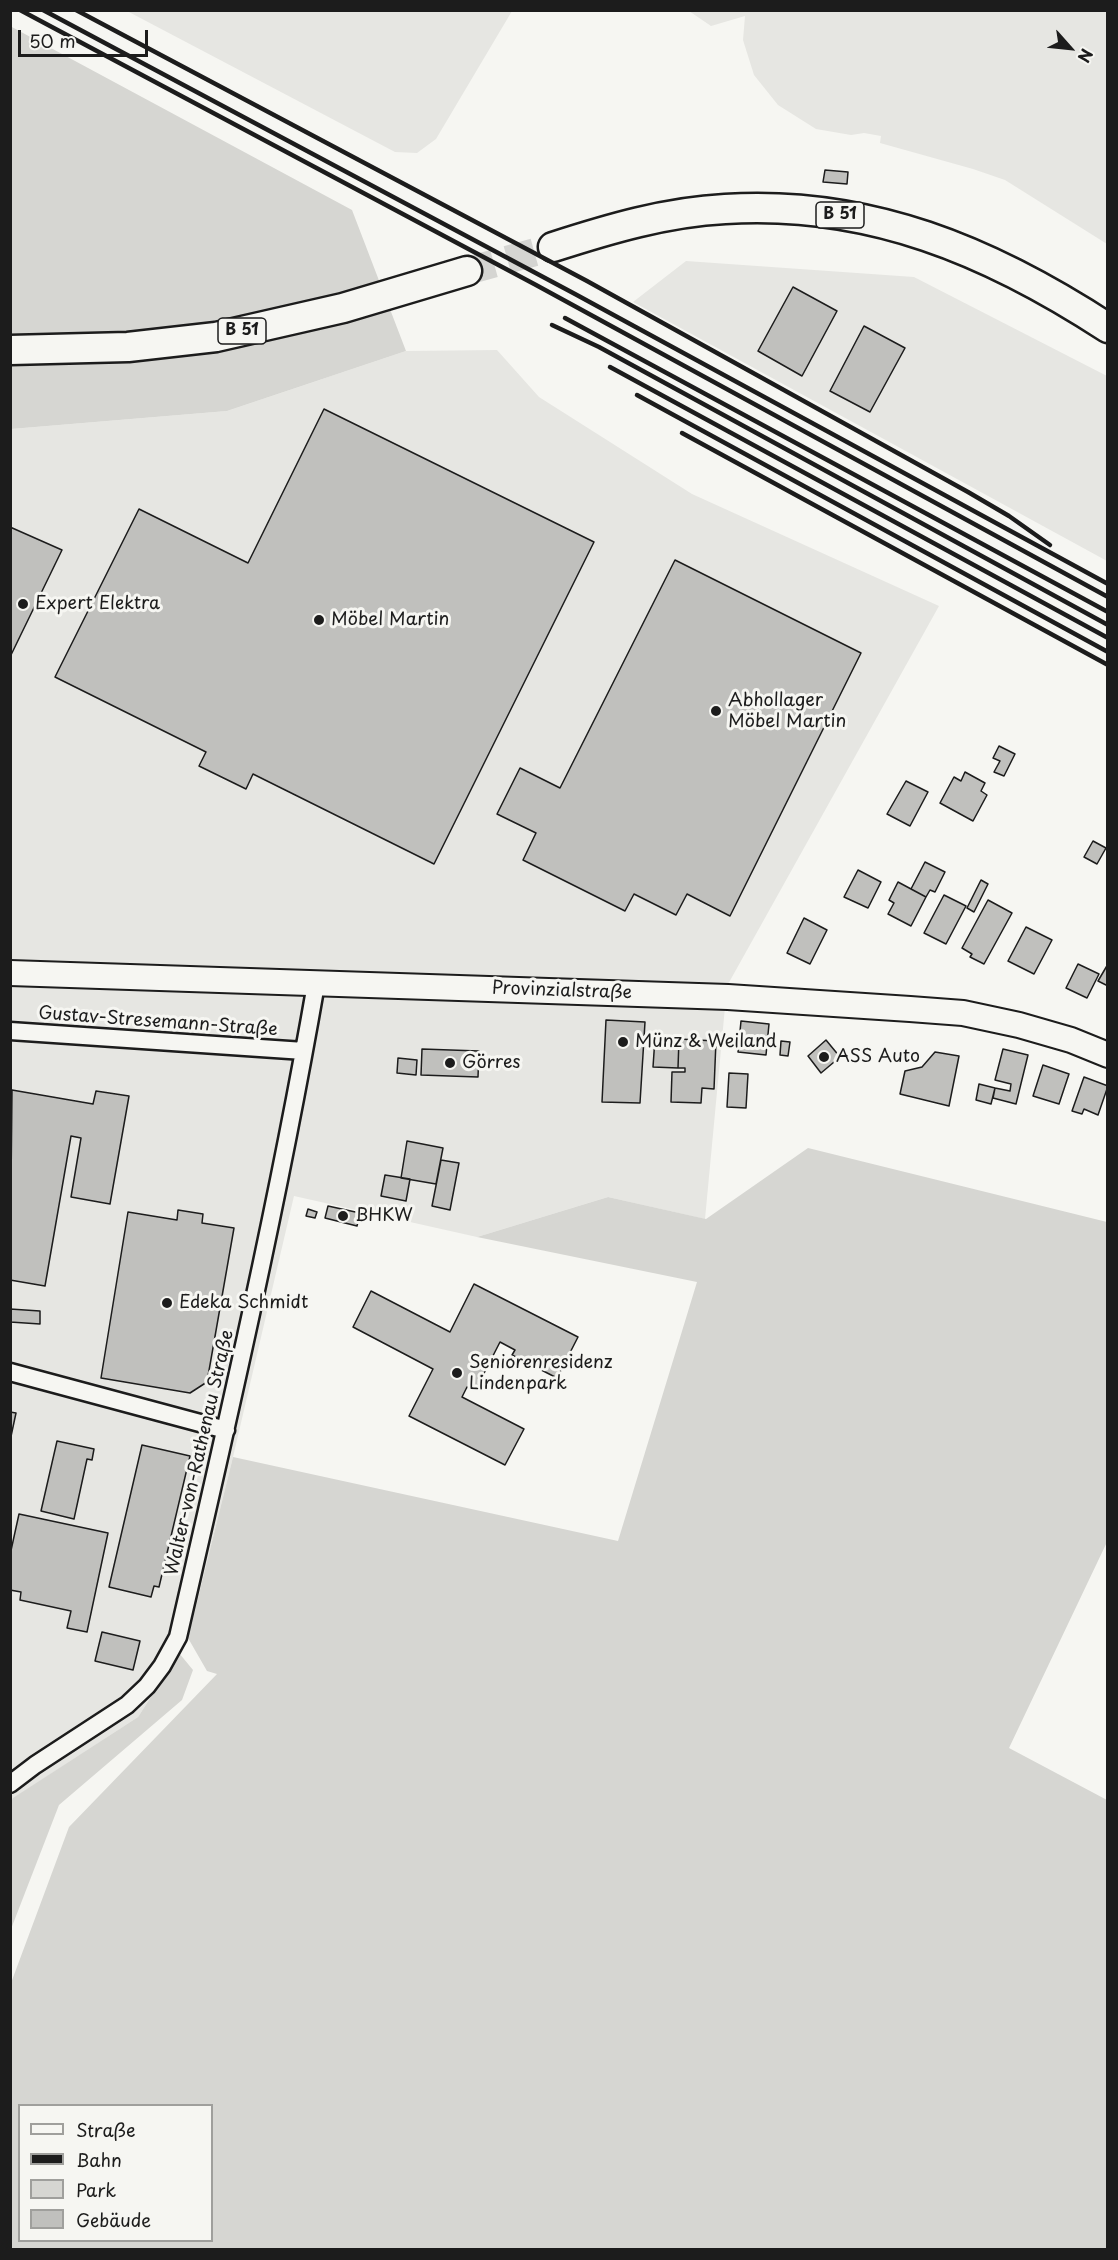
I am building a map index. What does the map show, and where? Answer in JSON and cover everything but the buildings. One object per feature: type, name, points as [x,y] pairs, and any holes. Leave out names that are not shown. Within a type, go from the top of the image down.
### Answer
[{"type":"highway","name":"B 51","points":[[553,247],[612,228],[669,216],[724,209],[769,208],[818,211],[909,229],[957,246],[1003,267],[1070,303],[1107,328]]},
{"type":"highway","name":"B 51","points":[[10,350],[128,347],[216,337],[343,308],[467,271]]},
{"type":"main road","name":"Provinzialstraße","points":[[10,972],[728,997],[963,1013],[1019,1024],[1071,1040],[1107,1055]]},
{"type":"street","name":"Walter-von-Rathenau Straße","points":[[10,1784],[127,1705],[147,1686],[162,1666],[178,1637],[226,1430],[316,984]]},
{"type":"street","name":"Gustav-Stresemann-Straße","points":[[10,1031],[304,1051]]},
{"type":"street","points":[[10,1372],[226,1430]]},
{"type":"shaded area","points":[[127,11],[512,11],[436,139],[417,153],[395,152]]},
{"type":"shaded area","points":[[689,11],[1107,11],[1107,244],[1005,180],[880,143],[881,136],[864,133],[851,135],[816,129],[778,105],[754,75],[743,40],[745,16],[711,26]]},
{"type":"shaded area","points":[[686,261],[914,277],[1107,376],[1107,561],[633,302]]},
{"type":"shaded area","points":[[497,350],[539,397],[692,494],[939,606],[727,986],[705,1219],[608,1197],[477,1237],[294,1196],[188,1638],[138,1717],[11,1802],[11,429],[227,411],[406,351]]},
{"type":"green space","points":[[10,26],[352,210],[406,351],[227,411],[11,429]]},
{"type":"green space","points":[[808,1148],[1107,1222],[1107,1542],[1009,1748],[1107,1800],[1107,2249],[11,2249],[11,1983],[69,1827],[217,1674],[207,1671],[188,1638],[233,1457],[618,1541],[697,1282],[477,1237],[608,1197],[706,1219]]},
{"type":"green space","points":[[179,1653],[193,1670],[182,1700],[59,1805],[11,1929],[11,1802],[13,1798],[138,1717]]},
{"type":"tunnel","points":[[467,271],[553,247]]},
{"type":"railway","points":[[20,10],[536,285],[1108,597]]},
{"type":"railway","points":[[43,10],[575,294],[1108,584]]},
{"type":"railway","points":[[76,10],[587,281],[968,492],[1009,516],[1050,545]]},
{"type":"railway","points":[[565,318],[1108,612]]},
{"type":"railway","points":[[552,325],[599,347],[1108,625]]},
{"type":"railway","points":[[610,367],[1108,638]]},
{"type":"railway","points":[[637,395],[1108,652]]},
{"type":"railway","points":[[682,433],[1108,665]]},
{"type":"place","name":"Expert Elektra","points":[[23,604]]},
{"type":"place","name":"Möbel Martin","points":[[319,620]]},
{"type":"place","name":"Abhollager Möbel Martin","points":[[716,711]]},
{"type":"place","name":"Münz & Weiland","points":[[623,1042]]},
{"type":"place","name":"ASS Auto","points":[[824,1057]]},
{"type":"place","name":"Görres","points":[[450,1063]]},
{"type":"place","name":"BHKW","points":[[343,1216]]},
{"type":"place","name":"Edeka Schmidt","points":[[167,1303]]},
{"type":"place","name":"Seniorenresidenz Lindenpark","points":[[457,1373]]}]
